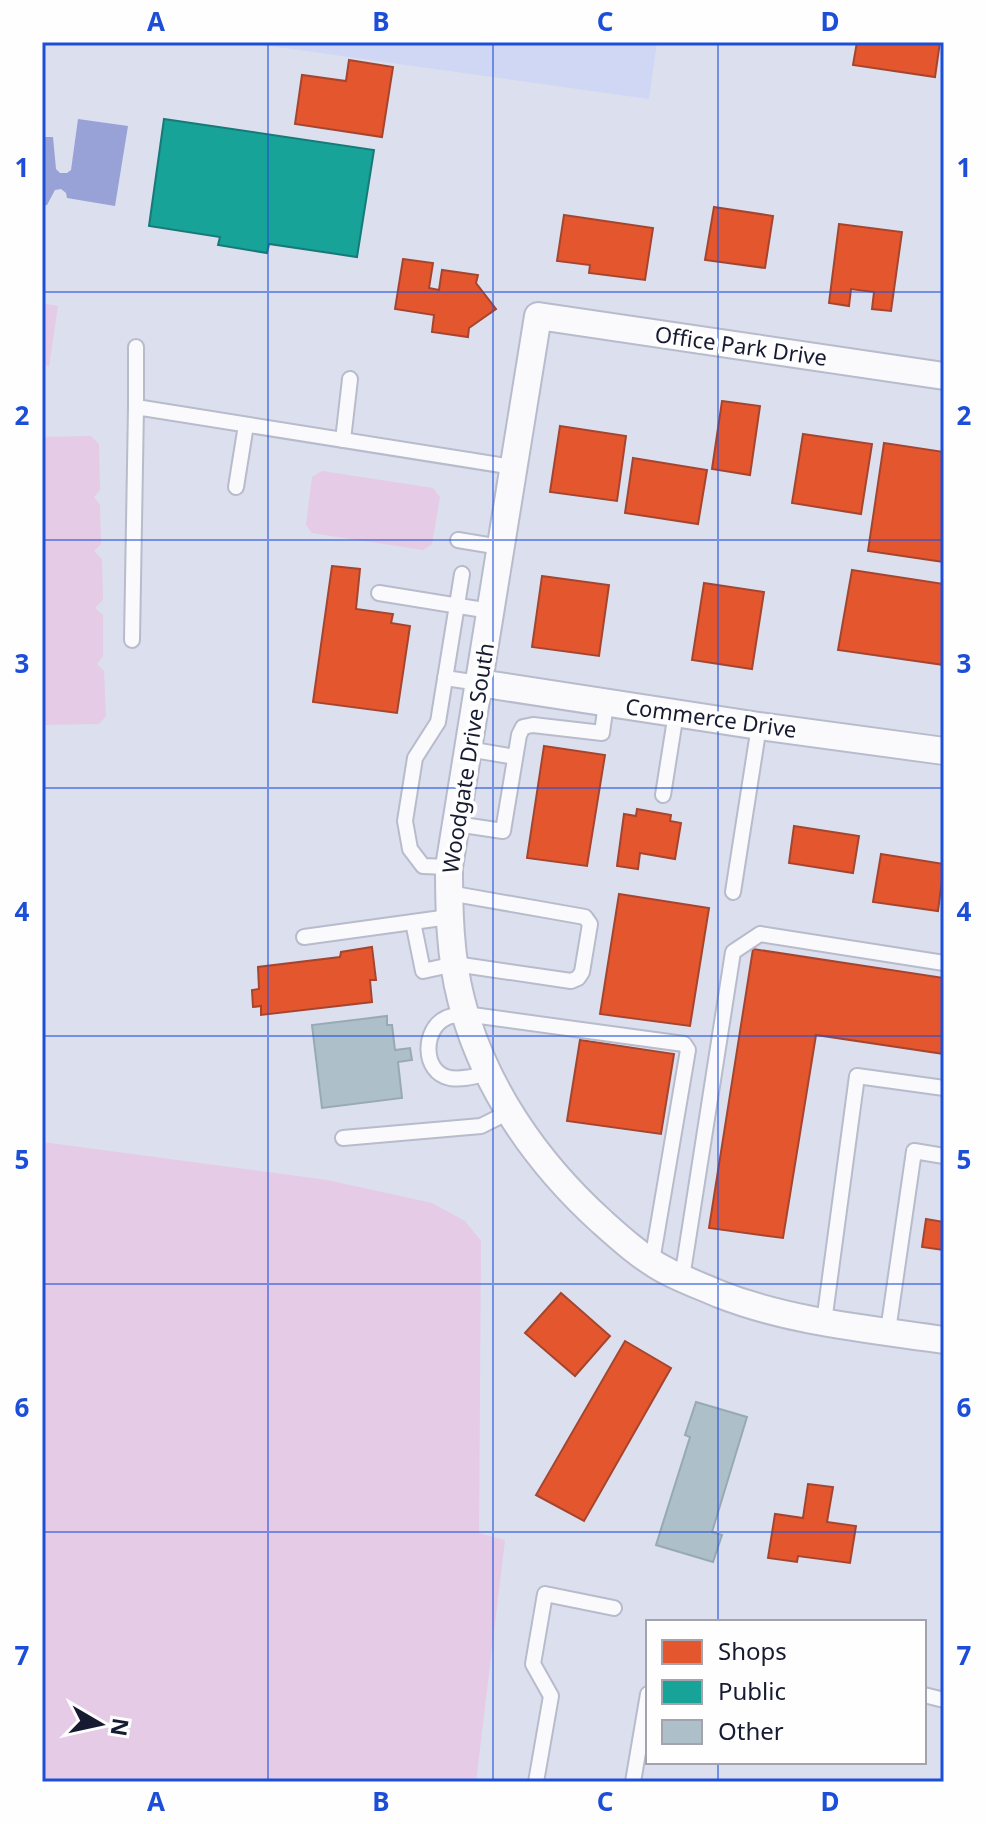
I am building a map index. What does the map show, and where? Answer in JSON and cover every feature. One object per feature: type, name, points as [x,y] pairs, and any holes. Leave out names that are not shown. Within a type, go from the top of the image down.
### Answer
[{"type":"street","name":"Office Park Drive","points":[[538,316],[944,376]]},
{"type":"street","name":"Woodgate Drive South","points":[[538,316],[456,824],[449,892],[455,964],[465,1014],[489,1073],[532,1148],[577,1199],[623,1241],[652,1261],[721,1295],[773,1312],[944,1340]]},
{"type":"street","name":"Commerce Drive","points":[[479,683],[944,751]]},
{"type":"lane","points":[[132,640],[136,347]]},
{"type":"lane","points":[[343,440],[350,379]]},
{"type":"lane","points":[[136,407],[513,467]]},
{"type":"lane","points":[[236,487],[246,425]]},
{"type":"lane","points":[[458,540],[500,547]]},
{"type":"lane","points":[[413,922],[423,971],[455,964],[571,981],[582,972],[590,924],[585,917],[449,892],[410,849],[405,821],[415,758],[438,722],[462,574]]},
{"type":"lane","points":[[379,593],[490,611]]},
{"type":"lane","points":[[445,678],[479,683]]},
{"type":"lane","points":[[456,824],[503,831],[519,735],[523,727],[533,725],[602,733],[606,703]]},
{"type":"lane","points":[[663,795],[676,713]]},
{"type":"lane","points":[[733,892],[759,726]]},
{"type":"lane","points":[[468,749],[515,757]]},
{"type":"lane","points":[[304,937],[413,922],[449,892]]},
{"type":"lane","points":[[682,1278],[733,952],[760,934],[944,963]]},
{"type":"lane","points":[[489,1073],[464,1078],[438,1074],[431,1065],[429,1040],[438,1023],[448,1016],[465,1014],[684,1044],[688,1050],[652,1261]]},
{"type":"lane","points":[[824,1322],[857,1076],[944,1088]]},
{"type":"lane","points":[[343,1138],[481,1126],[509,1112]]},
{"type":"lane","points":[[888,1331],[914,1151],[944,1156]]},
{"type":"lane","points":[[944,1333],[944,1340]]},
{"type":"lane","points":[[536,1782],[551,1696],[533,1664],[545,1594],[614,1608]]},
{"type":"lane","points":[[633,1782],[646,1706]]},
{"type":"shaded area","points":[[241,42],[657,42],[649,99]]},
{"type":"shaded area","points":[[42,303],[58,306],[49,366],[42,365]]},
{"type":"shaded area","points":[[91,436],[99,444],[100,490],[94,497],[100,505],[101,544],[94,551],[102,559],[103,600],[95,608],[103,615],[103,656],[97,664],[104,671],[106,716],[99,724],[42,725],[42,437]]},
{"type":"shaded area","points":[[322,471],[433,488],[440,497],[432,544],[423,550],[312,533],[306,525],[312,477]]},
{"type":"shaded area","points":[[42,1142],[327,1180],[432,1203],[465,1221],[481,1241],[479,1533],[505,1540],[476,1782],[42,1782]]},
{"type":"water","points":[[78,119],[128,126],[115,206],[67,198],[61,189],[55,190],[47,205],[42,206],[42,137],[53,137],[56,169],[67,173],[71,170]]},
{"type":"building: Shops","points":[[857,42],[940,42],[935,77],[853,65]]},
{"type":"building: Shops","points":[[349,60],[393,67],[382,137],[295,124],[302,75],[346,81]]},
{"type":"building: Shops","points":[[714,207],[773,216],[765,268],[705,260]]},
{"type":"building: Shops","points":[[564,215],[653,228],[645,280],[589,273],[590,265],[557,261]]},
{"type":"building: Shops","points":[[839,224],[902,232],[891,311],[872,309],[874,292],[851,289],[849,306],[829,303]]},
{"type":"building: Shops","points":[[403,259],[433,263],[429,288],[439,290],[442,270],[478,275],[476,283],[496,309],[469,328],[468,337],[432,332],[434,315],[395,309]]},
{"type":"building: Shops","points":[[722,401],[760,406],[750,475],[712,469]]},
{"type":"building: Shops","points":[[560,426],[626,436],[617,501],[550,492]]},
{"type":"building: Shops","points":[[803,434],[872,444],[861,514],[792,503]]},
{"type":"building: Shops","points":[[884,443],[944,452],[944,562],[868,551]]},
{"type":"building: Shops","points":[[633,458],[707,470],[698,524],[625,513]]},
{"type":"building: Shops","points":[[332,566],[360,569],[356,609],[393,614],[391,623],[410,626],[397,713],[313,702]]},
{"type":"building: Shops","points":[[852,570],[944,584],[944,665],[838,650]]},
{"type":"building: Shops","points":[[542,576],[609,585],[599,656],[532,647]]},
{"type":"building: Shops","points":[[704,583],[764,592],[752,669],[692,660]]},
{"type":"building: Shops","points":[[544,746],[605,755],[587,866],[527,858]]},
{"type":"building: Shops","points":[[637,809],[671,815],[670,821],[681,823],[675,859],[640,853],[638,869],[617,866],[624,814],[636,816]]},
{"type":"building: Shops","points":[[794,826],[859,836],[853,873],[789,863]]},
{"type":"building: Shops","points":[[881,854],[944,864],[938,911],[873,902]]},
{"type":"building: Shops","points":[[619,894],[709,908],[690,1026],[600,1014]]},
{"type":"building: Shops","points":[[372,947],[376,980],[370,980],[372,1002],[261,1015],[261,1006],[253,1007],[252,990],[259,989],[258,967],[340,957],[341,952]]},
{"type":"building: Shops","points":[[753,949],[944,978],[944,1054],[816,1035],[783,1238],[709,1228]]},
{"type":"building: Shops","points":[[580,1040],[674,1054],[661,1134],[567,1121]]},
{"type":"building: Shops","points":[[926,1219],[944,1222],[944,1250],[922,1247]]},
{"type":"building: Shops","points":[[561,1293],[610,1336],[575,1376],[525,1333]]},
{"type":"building: Shops","points":[[625,1341],[671,1368],[584,1521],[536,1495]]},
{"type":"building: Shops","points":[[808,1484],[833,1487],[827,1522],[856,1526],[850,1563],[798,1556],[797,1562],[768,1558],[775,1514],[803,1518]]},
{"type":"building: Public","points":[[164,119],[374,150],[357,257],[269,244],[267,253],[218,245],[220,237],[149,226]]},
{"type":"building: Other","points":[[387,1016],[387,1025],[392,1025],[395,1050],[410,1048],[412,1060],[398,1062],[402,1098],[322,1108],[312,1025]]},
{"type":"building: Other","points":[[696,1402],[747,1417],[712,1532],[722,1535],[713,1562],[656,1545],[690,1437],[685,1435]]}]
